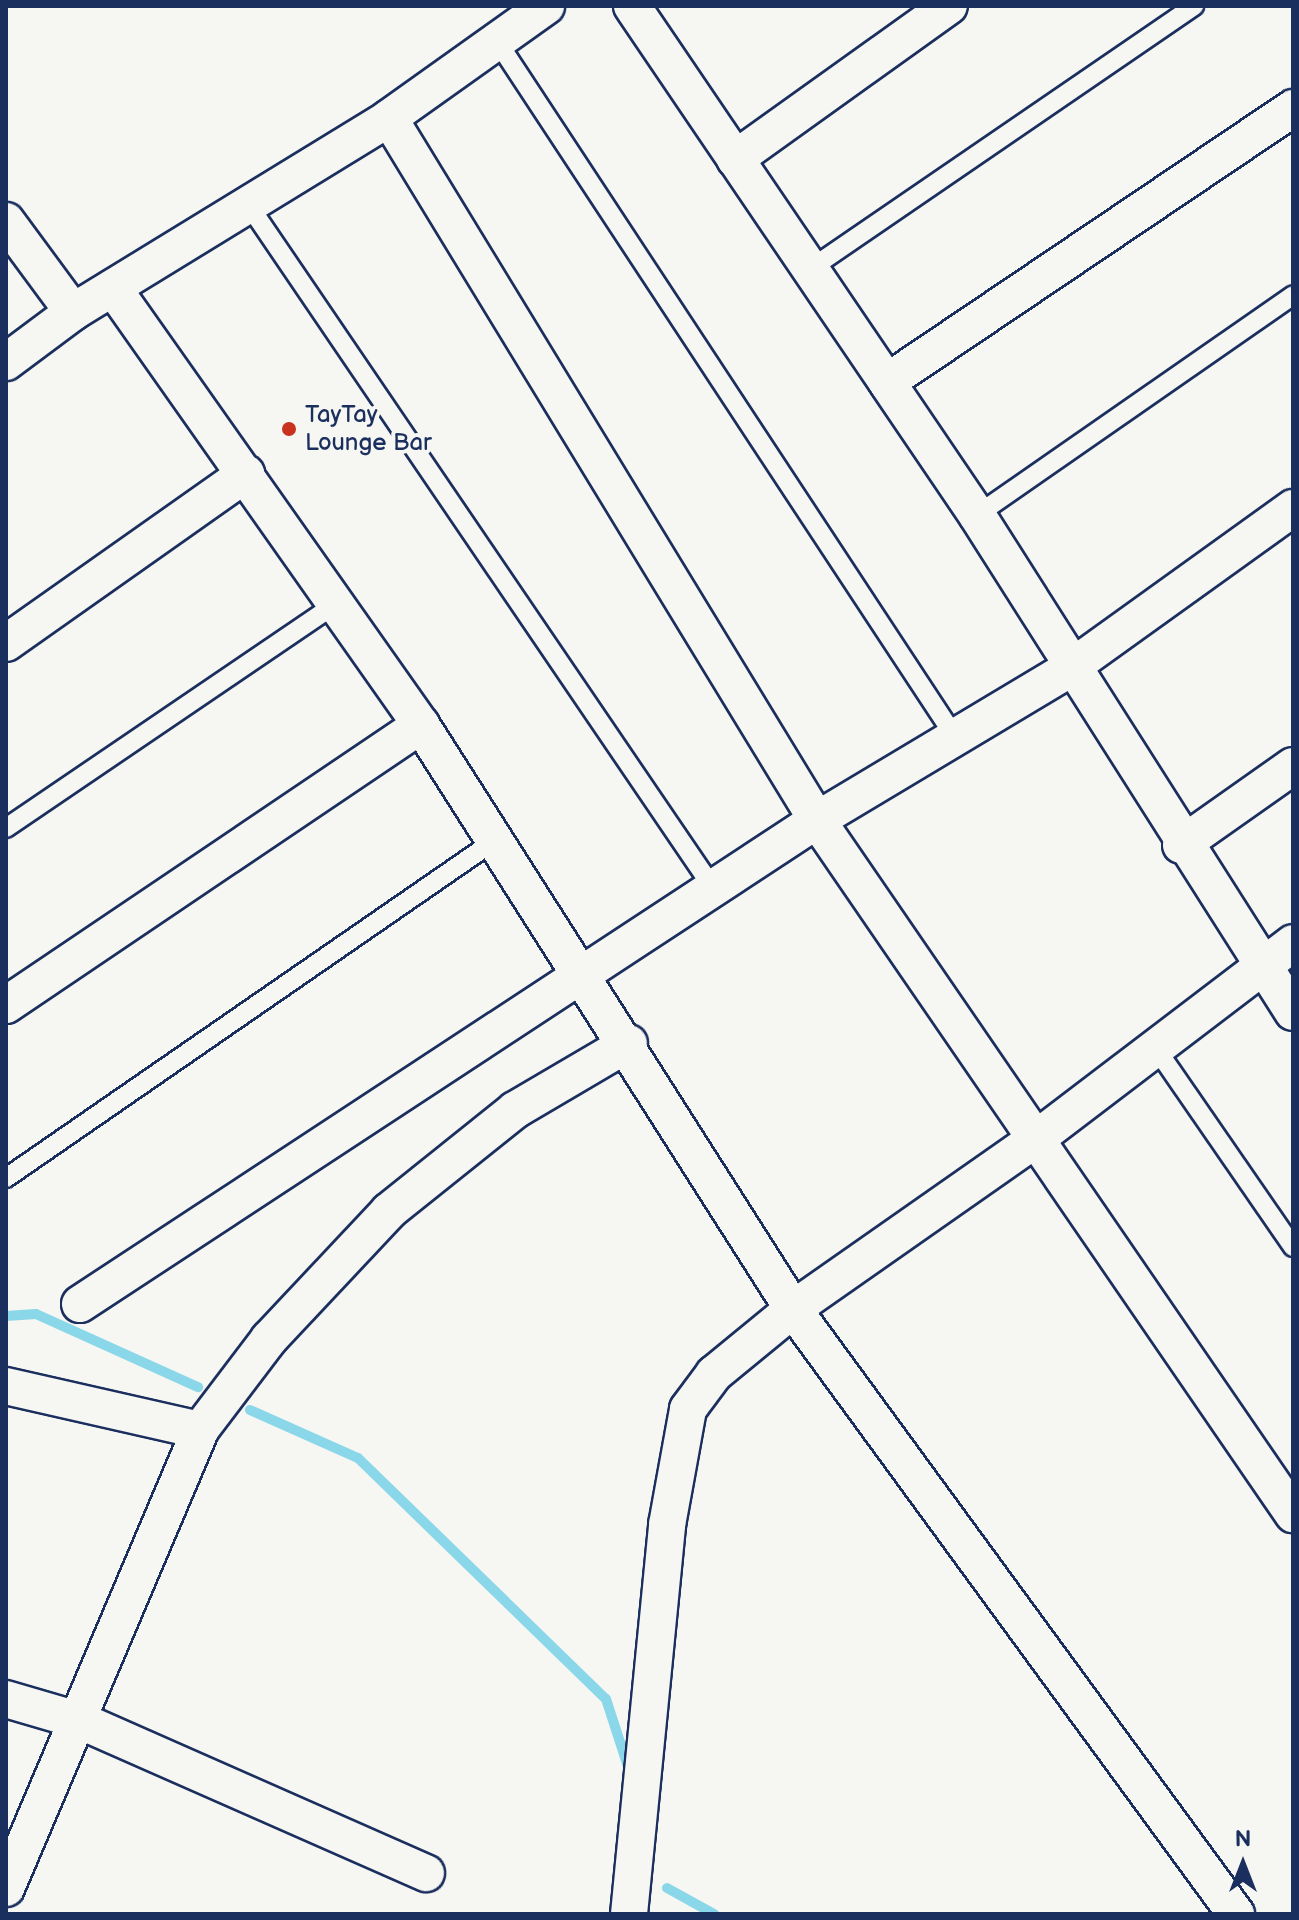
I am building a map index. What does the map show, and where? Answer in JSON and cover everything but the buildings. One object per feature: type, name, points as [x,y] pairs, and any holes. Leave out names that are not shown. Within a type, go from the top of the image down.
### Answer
[{"type":"street","points":[[6,362],[73,312],[389,118],[546,6]]},
{"type":"street","points":[[632,6],[735,159],[813,267],[977,515],[1069,669],[1181,845],[1293,1012]]},
{"type":"street","points":[[735,159],[949,6]]},
{"type":"street","points":[[887,382],[1293,108]]},
{"type":"street","points":[[389,118],[817,820],[1293,1514]]},
{"type":"street","points":[[6,221],[73,312]]},
{"type":"street","points":[[113,288],[421,725],[578,976],[629,1043],[793,1309],[1236,1914]]},
{"type":"street","points":[[6,643],[246,474]]},
{"type":"street","points":[[80,1304],[817,820],[1069,669],[1293,508]]},
{"type":"street","points":[[6,1005],[421,725]]},
{"type":"street","points":[[1181,845],[1293,766]]},
{"type":"street","points":[[629,1914],[667,1525],[688,1409],[714,1374],[793,1309],[1036,1139],[1262,963],[1293,943]]},
{"type":"street","points":[[6,1888],[81,1721],[200,1430],[269,1339],[389,1211],[515,1110],[629,1043]]},
{"type":"street","points":[[6,1386],[200,1430]]},
{"type":"street","points":[[6,1699],[81,1721],[426,1873]]},
{"type":"lane","points":[[813,267],[1194,6]]},
{"type":"lane","points":[[497,41],[955,737]]},
{"type":"lane","points":[[248,204],[713,888]]},
{"type":"lane","points":[[977,515],[1293,295]]},
{"type":"lane","points":[[6,828],[335,604]]},
{"type":"lane","points":[[6,1178],[494,841]]},
{"type":"lane","points":[[1155,1047],[1293,1247]]},
{"type":"waterway","points":[[6,1316],[36,1314],[198,1387]]},
{"type":"waterway","points":[[250,1410],[358,1458],[606,1699],[630,1773]]},
{"type":"waterway","points":[[667,1888],[714,1914]]},
{"type":"place","name":"TayTay Lounge Bar","points":[[289,429]]}]
